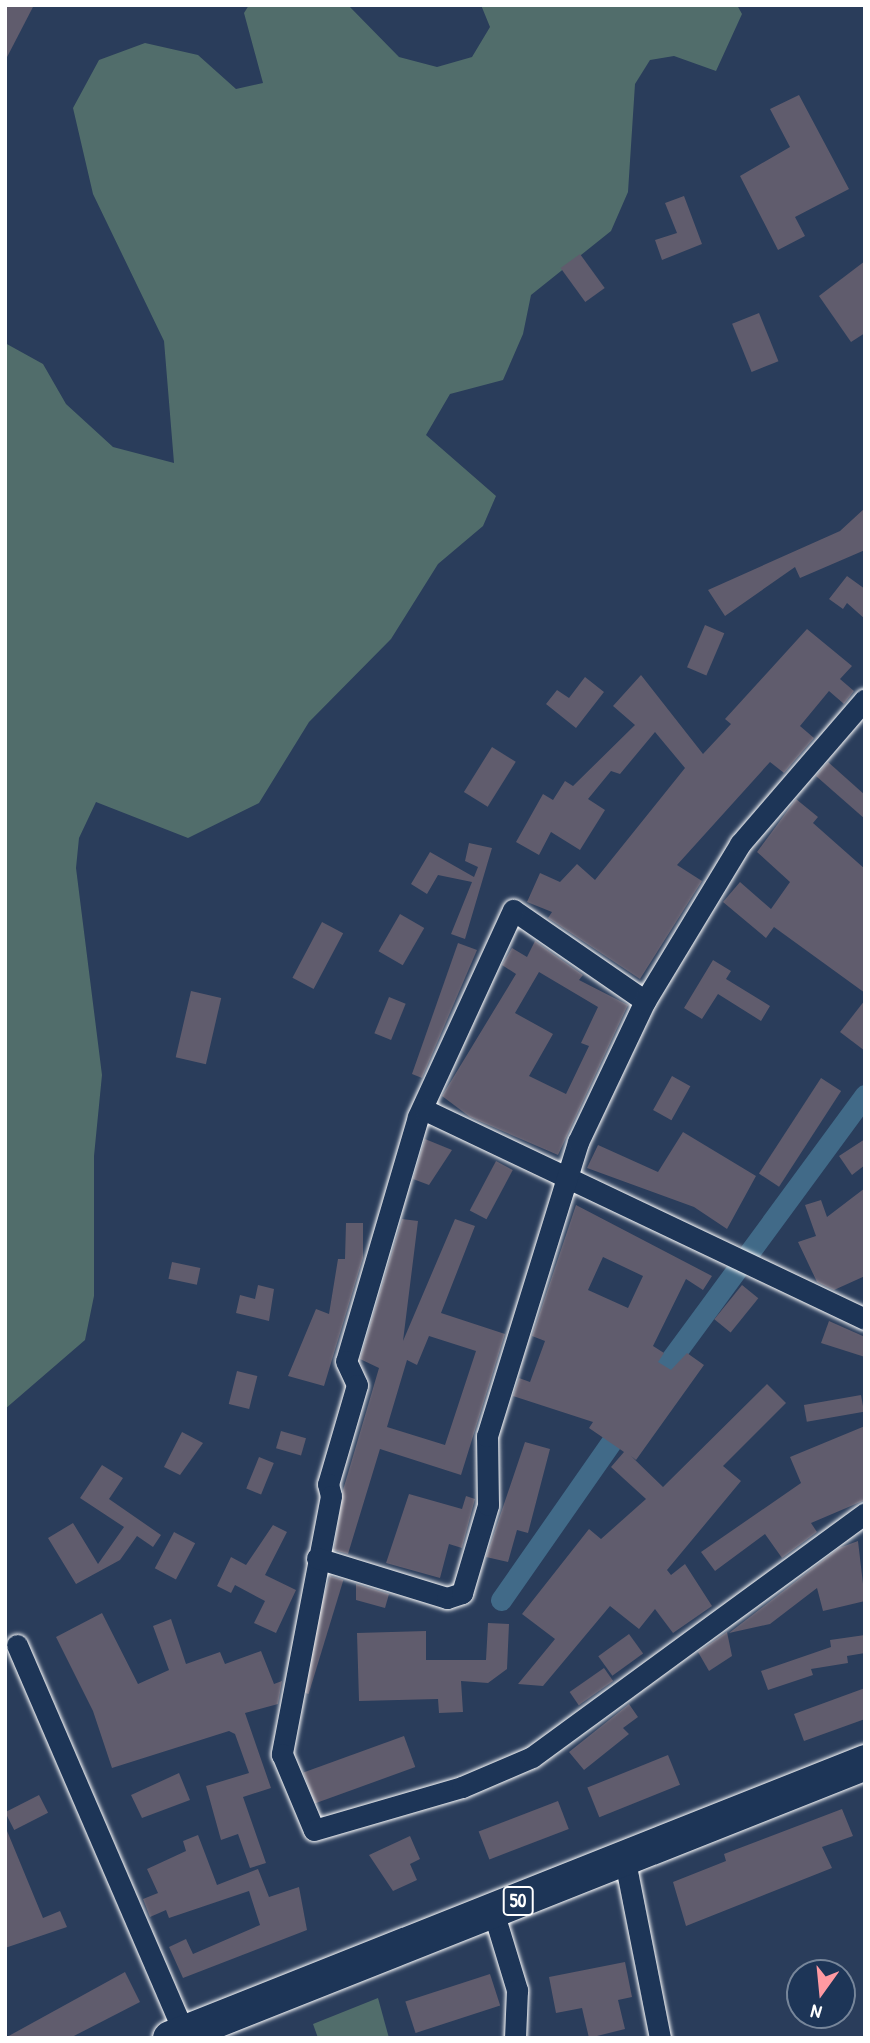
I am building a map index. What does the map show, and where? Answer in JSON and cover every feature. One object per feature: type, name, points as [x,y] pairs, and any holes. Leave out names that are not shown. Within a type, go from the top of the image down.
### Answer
[{"type":"main road","name":"50","points":[[180,2035],[865,1762]]},
{"type":"street","points":[[317,1558],[447,1598],[461,1592],[488,1505],[487,1436],[565,1179],[645,1001],[740,844],[865,699]]},
{"type":"street","points":[[645,1001],[513,910],[425,1110],[346,1361],[357,1385],[328,1484],[331,1496],[317,1558],[282,1754],[314,1830],[462,1787],[532,1758],[865,1513]]},
{"type":"street","points":[[425,1110],[565,1179],[865,1319]]},
{"type":"street","points":[[17,1645],[180,2035]]},
{"type":"street","points":[[624,1856],[660,2038]]},
{"type":"street","points":[[493,1911],[517,1990],[515,2038]]},
{"type":"green space","points":[[249,5],[348,5],[399,57],[437,67],[472,57],[490,27],[481,5],[737,5],[742,14],[716,71],[674,56],[650,60],[635,84],[628,192],[611,231],[531,295],[523,334],[503,380],[450,394],[426,435],[496,496],[483,526],[438,564],[391,639],[309,722],[259,803],[188,838],[96,802],[79,838],[76,868],[102,1075],[94,1156],[94,1296],[85,1340],[5,1409],[5,343],[43,364],[66,404],[113,447],[174,463],[164,341],[93,194],[73,108],[99,60],[145,43],[198,55],[236,89],[263,83],[244,13]]},
{"type":"green space","points":[[378,1998],[389,2038],[318,2038],[313,2024]]},
{"type":"building","points":[[5,5],[34,5],[5,61]]},
{"type":"building","points":[[799,95],[849,189],[795,217],[805,236],[778,250],[740,176],[790,147],[770,109]]},
{"type":"building","points":[[684,196],[702,244],[662,260],[655,240],[677,233],[665,203]]},
{"type":"building","points":[[580,254],[605,288],[585,302],[561,268]]},
{"type":"building","points":[[865,261],[865,333],[851,342],[819,296]]},
{"type":"building","points":[[759,313],[778,361],[752,372],[732,324]]},
{"type":"building","points":[[865,508],[865,550],[800,578],[795,567],[725,616],[708,590],[840,531]]},
{"type":"building","points":[[847,576],[865,589],[865,619],[847,603],[843,609],[829,599]]},
{"type":"building","points":[[705,625],[724,633],[706,676],[687,667]]},
{"type":"building","points":[[807,629],[852,666],[840,679],[854,691],[844,704],[829,691],[800,726],[814,738],[784,773],[770,762],[677,865],[702,881],[640,979],[548,918],[552,912],[527,902],[540,873],[560,882],[577,864],[595,880],[685,768],[655,732],[620,774],[611,771],[588,799],[605,810],[580,850],[551,832],[539,855],[516,842],[543,794],[553,800],[565,781],[573,786],[635,725],[613,706],[641,675],[703,754],[731,724],[725,719]]},
{"type":"building","points":[[585,677],[604,692],[576,728],[546,704],[557,690],[569,698]]},
{"type":"building","points":[[492,747],[516,762],[488,807],[464,792]]},
{"type":"building","points":[[828,762],[865,795],[865,819],[816,776]]},
{"type":"building","points":[[796,799],[818,817],[813,823],[865,869],[865,993],[774,927],[766,938],[723,902],[740,882],[771,909],[790,882],[757,852]]},
{"type":"building","points":[[469,843],[492,848],[465,939],[451,934],[472,882],[438,875],[427,894],[411,884],[430,852],[474,877],[478,867],[465,861]]},
{"type":"building","points":[[400,914],[424,928],[403,965],[378,951]]},
{"type":"building","points":[[322,922],[343,933],[314,989],[292,978]]},
{"type":"building","points":[[535,941],[583,975],[579,980],[628,1005],[558,1155],[470,1117],[442,1096],[516,974],[502,965],[512,948],[527,957]],"holes":[[[539,972],[598,1007],[581,1043],[589,1046],[566,1094],[529,1076],[553,1034],[515,1013]]]},
{"type":"building","points":[[458,943],[477,950],[422,1078],[412,1074]]},
{"type":"building","points":[[713,960],[731,971],[726,979],[770,1006],[761,1021],[718,994],[702,1019],[684,1008]]},
{"type":"building","points":[[191,991],[221,998],[206,1064],[176,1057]]},
{"type":"building","points":[[389,997],[406,1004],[391,1040],[374,1033]]},
{"type":"building","points":[[865,1000],[865,1051],[840,1032]]},
{"type":"building","points":[[672,1076],[690,1086],[671,1120],[653,1110]]},
{"type":"building","points":[[821,1078],[841,1091],[779,1187],[759,1174]]},
{"type":"building","points":[[683,1132],[756,1176],[727,1229],[694,1207],[587,1168],[598,1145],[658,1172]]},
{"type":"building","points":[[425,1139],[452,1150],[429,1185],[413,1179]]},
{"type":"building","points":[[865,1139],[865,1165],[852,1175],[839,1156]]},
{"type":"building","points":[[496,1161],[513,1170],[486,1219],[470,1210]]},
{"type":"building","points":[[865,1188],[865,1276],[834,1290],[817,1282],[798,1242],[816,1236],[805,1205],[821,1200],[827,1217]]},
{"type":"building","points":[[576,1205],[712,1276],[703,1290],[686,1279],[653,1346],[664,1353],[658,1362],[671,1370],[687,1353],[704,1365],[636,1460],[631,1456],[663,1487],[767,1384],[786,1403],[723,1466],[741,1481],[667,1570],[671,1575],[685,1564],[712,1606],[673,1633],[655,1609],[639,1629],[610,1606],[543,1686],[518,1684],[555,1639],[522,1614],[589,1529],[601,1539],[646,1499],[611,1467],[624,1452],[589,1428],[593,1422],[513,1396],[519,1378],[530,1382],[545,1341],[532,1336]],"holes":[[[603,1257],[643,1276],[628,1308],[588,1290]]]},
{"type":"building","points":[[402,1219],[418,1221],[403,1341],[455,1219],[475,1226],[441,1313],[505,1334],[461,1475],[380,1449],[348,1554],[334,1550],[343,1490],[379,1368],[360,1359]],"holes":[[[429,1336],[476,1351],[445,1445],[387,1427],[407,1360],[417,1365]]]},
{"type":"building","points":[[346,1223],[363,1223],[363,1258],[324,1386],[288,1376],[316,1309],[329,1314],[338,1259],[345,1259]]},
{"type":"building","points":[[172,1262],[200,1268],[197,1285],[168,1279]]},
{"type":"building","points":[[258,1285],[274,1289],[269,1321],[236,1313],[240,1295],[255,1299]]},
{"type":"building","points":[[742,1285],[758,1298],[731,1332],[714,1319]]},
{"type":"building","points":[[829,1321],[865,1337],[865,1357],[821,1343]]},
{"type":"building","points":[[237,1371],[257,1376],[249,1409],[229,1404]]},
{"type":"building","points":[[861,1395],[864,1412],[807,1422],[804,1405]]},
{"type":"building","points":[[865,1426],[865,1500],[811,1523],[817,1532],[782,1558],[765,1534],[715,1571],[701,1552],[801,1483],[790,1457]]},
{"type":"building","points":[[281,1431],[306,1438],[301,1455],[276,1448]]},
{"type":"building","points":[[182,1432],[203,1443],[180,1475],[164,1467]]},
{"type":"building","points":[[525,1442],[550,1449],[528,1533],[517,1530],[508,1562],[486,1557]]},
{"type":"building","points":[[259,1457],[274,1463],[261,1495],[246,1489]]},
{"type":"building","points":[[102,1465],[123,1478],[109,1499],[161,1535],[153,1547],[137,1536],[120,1560],[76,1584],[48,1538],[73,1523],[98,1564],[124,1527],[80,1498]]},
{"type":"building","points":[[409,1494],[462,1509],[466,1496],[475,1499],[462,1548],[449,1544],[440,1578],[386,1563]]},
{"type":"building","points":[[273,1525],[287,1532],[265,1575],[296,1590],[276,1633],[254,1623],[265,1601],[235,1585],[231,1593],[217,1586],[231,1557],[246,1565]]},
{"type":"building","points":[[174,1532],[195,1543],[176,1579],[155,1568]]},
{"type":"building","points":[[858,1541],[865,1601],[823,1611],[817,1588],[770,1624],[729,1633],[839,1548]]},
{"type":"building","points":[[330,1576],[343,1580],[309,1694],[295,1690]]},
{"type":"building","points":[[356,1584],[389,1594],[385,1608],[356,1600]]},
{"type":"building","points":[[102,1613],[138,1684],[169,1670],[153,1626],[171,1619],[186,1664],[220,1652],[225,1664],[261,1651],[274,1684],[282,1681],[278,1704],[245,1713],[271,1788],[243,1797],[266,1863],[250,1868],[238,1834],[221,1840],[206,1786],[249,1773],[235,1734],[229,1731],[112,1768],[93,1711],[56,1637]]},
{"type":"building","points":[[488,1623],[509,1624],[507,1669],[488,1683],[461,1681],[463,1712],[439,1713],[438,1699],[359,1701],[357,1633],[426,1631],[426,1660],[486,1660]]},
{"type":"building","points":[[727,1632],[732,1656],[709,1671],[698,1652]]},
{"type":"building","points":[[629,1634],[643,1653],[612,1676],[598,1656]]},
{"type":"building","points":[[865,1635],[865,1653],[847,1656],[848,1663],[811,1669],[813,1675],[768,1690],[761,1671],[831,1647],[830,1640]]},
{"type":"building","points":[[604,1668],[613,1681],[579,1705],[570,1692]]},
{"type":"building","points":[[865,1688],[865,1719],[804,1741],[794,1714]]},
{"type":"building","points":[[629,1704],[638,1717],[623,1728],[629,1734],[584,1770],[569,1752]]},
{"type":"building","points":[[404,1736],[415,1767],[315,1804],[303,1773]]},
{"type":"building","points":[[668,1755],[680,1785],[599,1817],[587,1788]]},
{"type":"building","points":[[179,1773],[190,1800],[142,1818],[131,1795]]},
{"type":"building","points":[[39,1795],[48,1813],[14,1830],[5,1812]]},
{"type":"building","points":[[558,1801],[569,1829],[489,1859],[479,1831]]},
{"type":"building","points":[[842,1809],[853,1836],[822,1847],[832,1868],[686,1926],[673,1882],[726,1861],[724,1854]]},
{"type":"building","points":[[5,1826],[43,1918],[60,1911],[67,1927],[5,1948]]},
{"type":"building","points":[[198,1835],[217,1885],[258,1869],[269,1897],[299,1887],[307,1930],[183,1978],[169,1947],[186,1939],[193,1954],[260,1925],[249,1891],[169,1918],[166,1910],[150,1917],[143,1899],[158,1893],[147,1869],[186,1851],[183,1841]]},
{"type":"building","points":[[410,1836],[420,1859],[410,1864],[417,1880],[393,1891],[369,1855]]},
{"type":"building","points":[[625,1962],[632,1997],[618,2000],[625,2029],[589,2038],[582,2008],[556,2013],[549,1977]]},
{"type":"building","points":[[125,1972],[140,2002],[70,2038],[5,2038]]},
{"type":"building","points":[[490,1974],[500,2005],[416,2033],[405,2002]]},
{"type":"waterway","points":[[649,1389],[865,1095]]},
{"type":"waterway","points":[[501,1600],[626,1421]]}]
